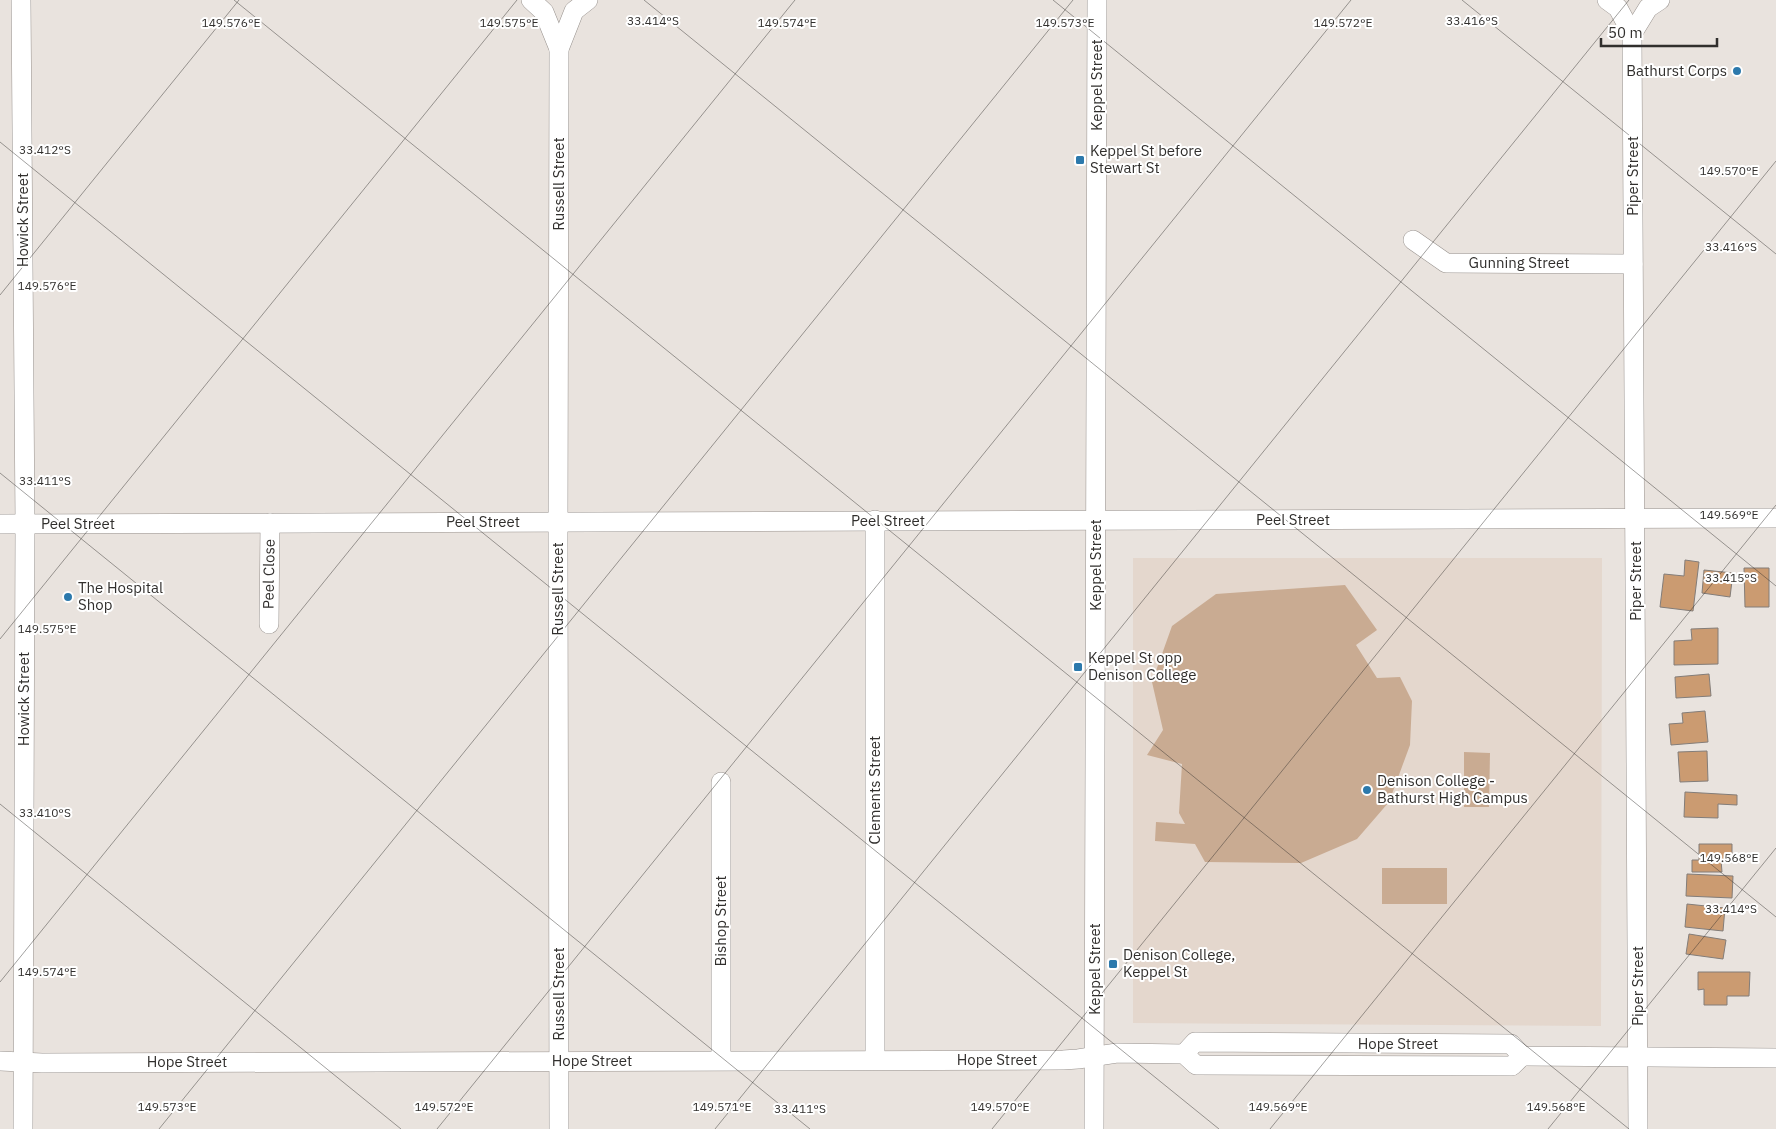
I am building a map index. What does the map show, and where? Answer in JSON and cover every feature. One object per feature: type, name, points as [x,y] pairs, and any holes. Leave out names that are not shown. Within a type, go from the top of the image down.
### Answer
[{"type":"street","name":"Howick Street","points":[[21,0],[25,524],[23,1129]]},
{"type":"street","name":"Russell Street","points":[[530,0],[544,12],[559,49]]},
{"type":"street","name":"Russell Street","points":[[559,1129],[559,49],[574,11],[588,0]]},
{"type":"street","name":"Keppel Street","points":[[1094,1129],[1097,0]]},
{"type":"street","name":"Piper Street","points":[[1607,0],[1618,8],[1632,34],[1638,1129]]},
{"type":"street","points":[[1632,34],[1648,8],[1660,0]]},
{"type":"street","name":"Gunning Street","points":[[1413,240],[1446,263],[1633,264]]},
{"type":"street","name":"Peel Street","points":[[0,524],[1776,518]]},
{"type":"street","name":"Clements Street","points":[[875,520],[875,1060]]},
{"type":"street","name":"Peel Close","points":[[269,624],[270,523]]},
{"type":"street","name":"Bishop Street","points":[[721,782],[721,1060]]},
{"type":"street","name":"Hope Street","points":[[0,1060],[42,1063],[1062,1060],[1117,1053],[1184,1054],[1195,1042],[1511,1044],[1522,1056],[1776,1058]]},
{"type":"shaded area","name":"Denison College - Bathurst High Campus","points":[[1133,558],[1602,558],[1601,1026],[1133,1023]]},
{"type":"shaded area","points":[[1345,585],[1377,630],[1356,645],[1377,678],[1400,677],[1412,701],[1410,745],[1389,802],[1357,839],[1301,863],[1205,862],[1195,844],[1155,841],[1156,822],[1185,824],[1179,813],[1182,764],[1147,755],[1163,730],[1152,682],[1172,626],[1216,594]]},
{"type":"shaded area","points":[[1464,752],[1490,753],[1489,807],[1464,807]]},
{"type":"shaded area","points":[[1382,868],[1447,868],[1447,904],[1382,904]]},
{"type":"building","points":[[1685,560],[1699,562],[1693,611],[1660,607],[1664,574],[1684,576]]},
{"type":"building","points":[[1744,568],[1769,568],[1769,607],[1745,607]]},
{"type":"building","points":[[1704,570],[1733,573],[1730,597],[1702,593]]},
{"type":"building","points":[[1718,628],[1718,664],[1674,665],[1674,641],[1692,640],[1691,629]]},
{"type":"building","points":[[1709,674],[1711,696],[1676,698],[1675,677]]},
{"type":"building","points":[[1705,711],[1708,742],[1671,745],[1669,724],[1683,723],[1682,713]]},
{"type":"building","points":[[1707,751],[1708,781],[1680,782],[1678,752]]},
{"type":"building","points":[[1685,792],[1737,795],[1737,805],[1718,804],[1718,818],[1684,817]]},
{"type":"building","points":[[1699,844],[1732,844],[1732,860],[1721,860],[1722,872],[1692,872],[1692,860],[1699,860]]},
{"type":"building","points":[[1687,874],[1733,876],[1732,898],[1686,896]]},
{"type":"building","points":[[1687,904],[1725,908],[1723,931],[1685,927]]},
{"type":"building","points":[[1689,934],[1726,940],[1723,959],[1686,954]]},
{"type":"building","points":[[1698,972],[1750,972],[1749,996],[1727,996],[1727,1005],[1704,1005],[1704,989],[1698,990]]},
{"type":"place","name":"Bathurst Corps","points":[[1737,71]]},
{"type":"place","name":"Keppel St before Stewart St","points":[[1080,160]]},
{"type":"place","name":"The Hospital Shop","points":[[68,597]]},
{"type":"place","name":"Keppel St opp Denison College","points":[[1078,667]]},
{"type":"place","name":"Denison College - Bathurst High Campus","points":[[1367,790]]},
{"type":"place","name":"Denison College, Keppel St","points":[[1113,964]]}]
